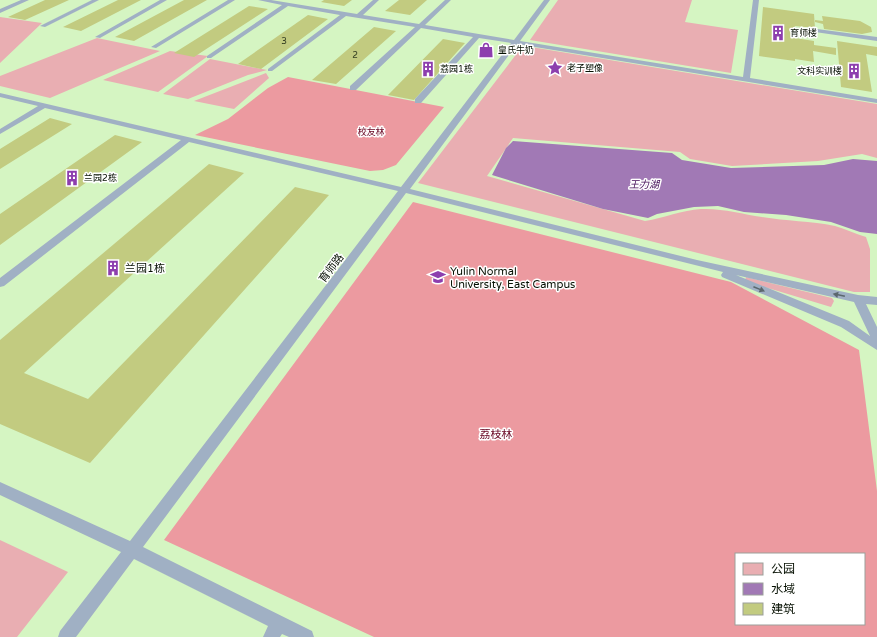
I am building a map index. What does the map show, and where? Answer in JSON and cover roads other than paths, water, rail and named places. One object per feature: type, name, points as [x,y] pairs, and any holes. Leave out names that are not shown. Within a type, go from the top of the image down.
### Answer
[{"type":"lane","points":[[0,12],[26,0]]},
{"type":"lane","points":[[43,26],[96,0]]},
{"type":"lane","points":[[98,37],[164,0]]},
{"type":"lane","points":[[154,48],[232,0]]},
{"type":"lane","points":[[261,0],[877,101]]},
{"type":"lane","points":[[295,6],[303,0]]},
{"type":"lane","points":[[358,16],[376,0]]},
{"type":"lane","points":[[353,88],[448,0]]},
{"type":"lane","name":"育师路","points":[[66,637],[547,0]]},
{"type":"lane","points":[[746,79],[756,0]]},
{"type":"lane","points":[[209,57],[286,4]]},
{"type":"lane","points":[[270,70],[345,14]]},
{"type":"lane","points":[[817,31],[877,39]]},
{"type":"lane","points":[[418,101],[478,35]]},
{"type":"lane","points":[[0,95],[404,190],[697,263],[858,299],[877,301]]},
{"type":"lane","points":[[0,132],[45,105]]},
{"type":"lane","points":[[0,283],[186,139]]},
{"type":"lane","points":[[697,263],[845,324],[877,346]]},
{"type":"lane","points":[[858,299],[877,338]]},
{"type":"lane","points":[[0,488],[133,550],[275,630],[306,637]]},
{"type":"water","name":"王力湖","points":[[513,141],[672,153],[682,160],[731,168],[824,165],[853,159],[877,161],[877,234],[860,232],[831,222],[786,215],[744,212],[718,206],[694,207],[657,214],[648,218],[603,209],[492,175],[506,148]]},
{"type":"place","name":"育师楼","points":[[778,33]]},
{"type":"place","name":"皇氏牛奶","points":[[486,50]]},
{"type":"place","name":"老子塑像","points":[[555,68]]},
{"type":"place","name":"荔园1栋","points":[[428,69]]},
{"type":"place","name":"文科实训楼","points":[[854,71]]},
{"type":"place","name":"兰园2栋","points":[[72,178]]},
{"type":"place","name":"兰园1栋","points":[[113,268]]},
{"type":"place","name":"Yulin Normal University, East Campus","points":[[438,277]]},
{"type":"park label","name":"校友林","points":[[371,132]]},
{"type":"park label","name":"荔枝林","points":[[496,434]]}]
